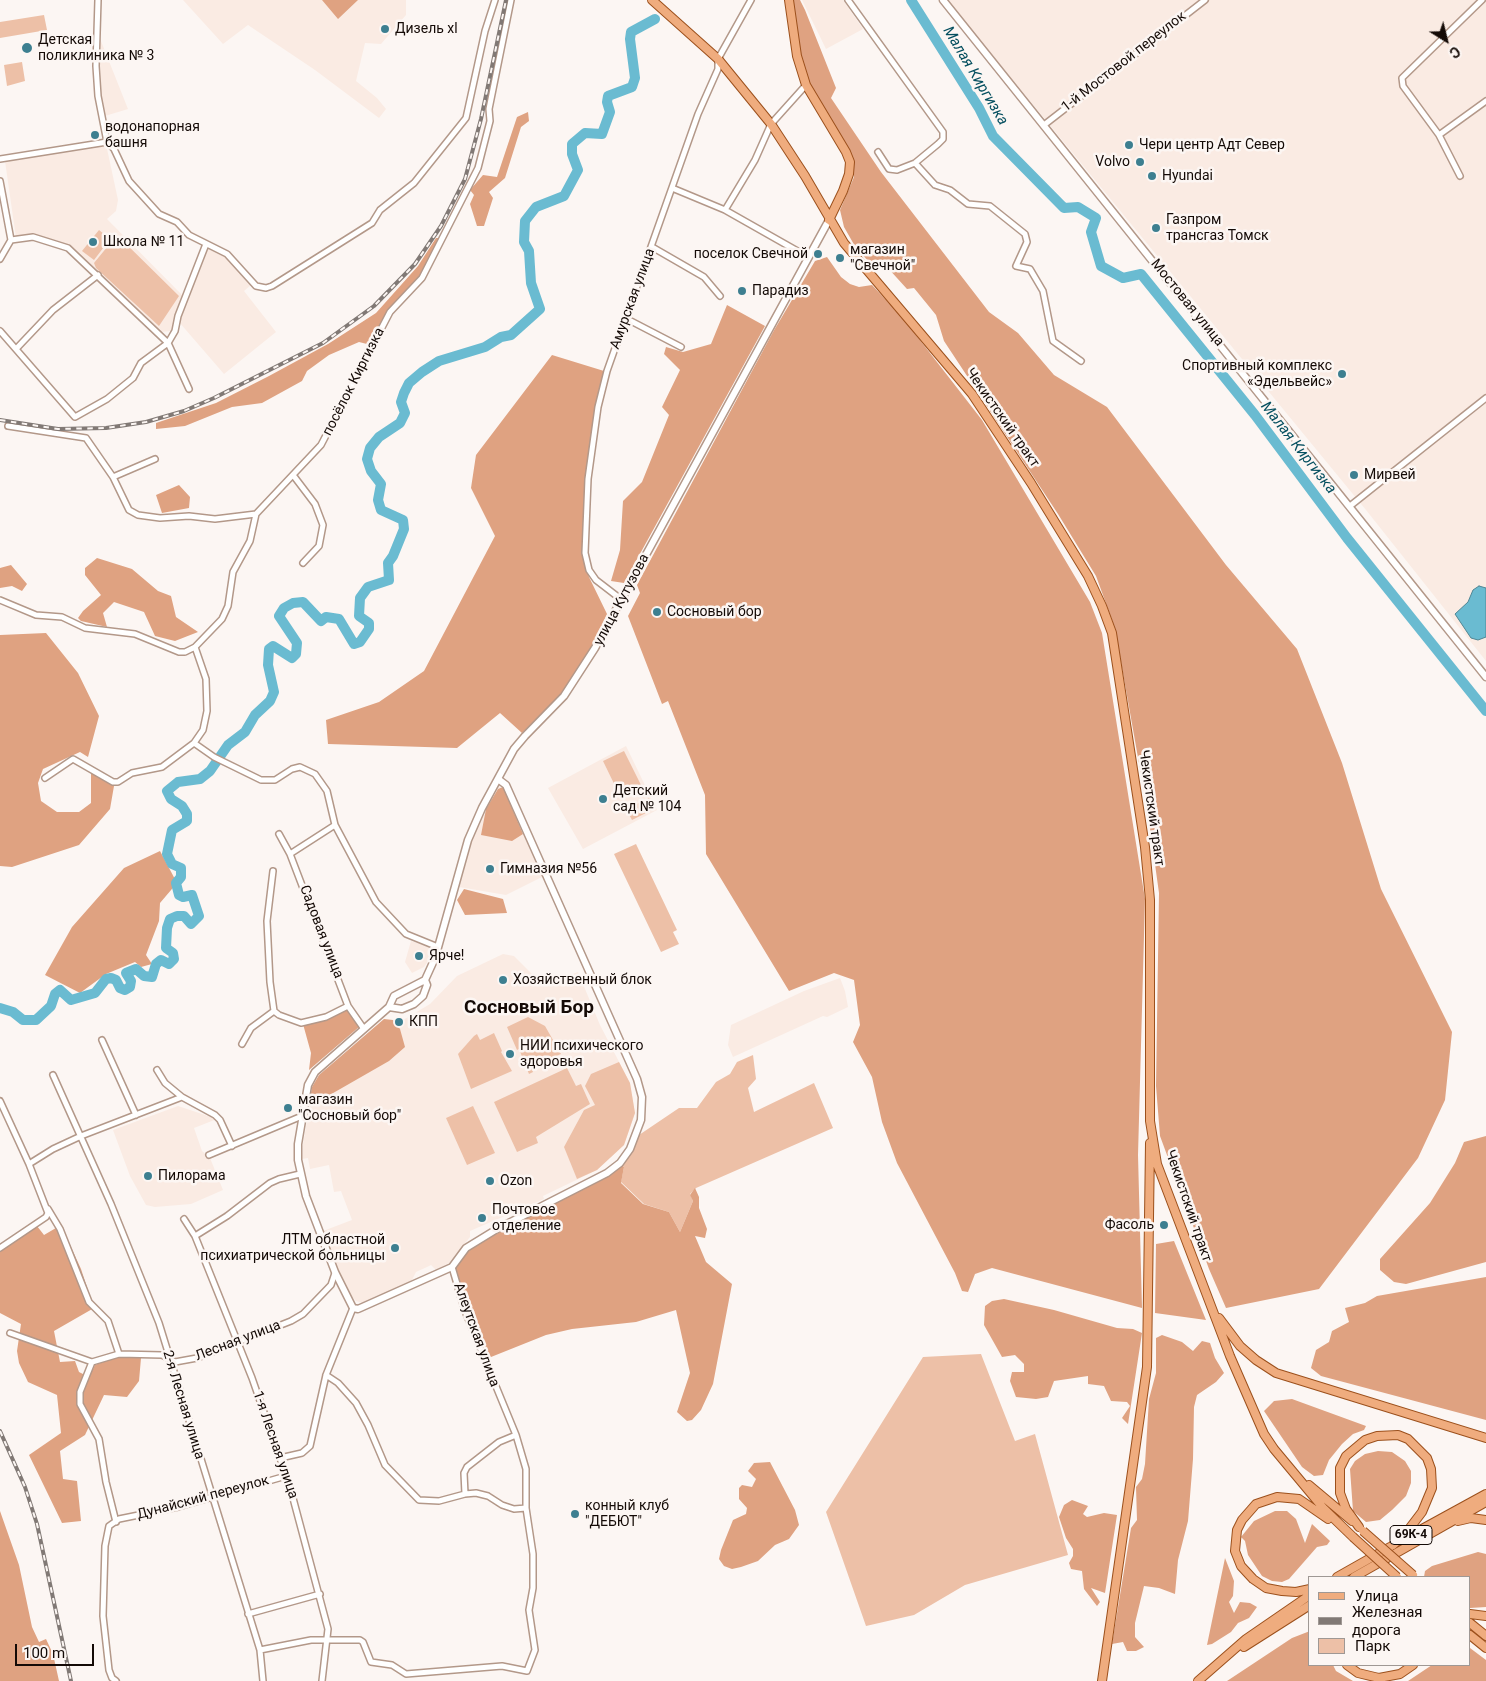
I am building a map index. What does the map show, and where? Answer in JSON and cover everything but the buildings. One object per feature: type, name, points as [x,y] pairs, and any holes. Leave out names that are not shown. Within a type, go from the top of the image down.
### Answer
[{"type":"main road","name":"Чекистский тракт","points":[[652,0],[718,59],[772,124],[806,176],[829,220],[844,243],[942,356],[1000,434],[1088,576],[1112,633],[1138,792],[1150,900],[1150,1121],[1157,1164],[1253,1412],[1264,1434],[1286,1463],[1350,1535]]},
{"type":"main road","points":[[789,0],[797,56],[806,85],[850,162],[849,174],[843,191],[829,220]]},
{"type":"main road","points":[[1102,1681],[1147,1366],[1150,1121]]},
{"type":"main road","points":[[1211,1306],[1240,1346],[1276,1373],[1305,1384],[1486,1438]]},
{"type":"main road","points":[[1361,1529],[1346,1509],[1340,1493],[1340,1468],[1346,1456],[1366,1440],[1377,1436],[1398,1435],[1408,1439],[1427,1458],[1431,1469],[1432,1488],[1422,1512],[1406,1533],[1392,1546]]},
{"type":"main road","name":"Чекистский тракт","points":[[1286,1463],[1414,1576]]},
{"type":"main road","name":"69К-4","points":[[1339,1576],[1486,1494]]},
{"type":"main road","points":[[1308,1589],[1296,1592],[1266,1588],[1246,1573],[1235,1551],[1235,1540],[1242,1520],[1256,1504],[1277,1497],[1288,1496],[1311,1506],[1350,1535],[1396,1576]]},
{"type":"main road","name":"69К-4","points":[[1356,1576],[1486,1502]]},
{"type":"main road","points":[[1426,1536],[1463,1519],[1486,1520]]},
{"type":"main road","points":[[1360,1576],[1366,1571]]},
{"type":"main road","points":[[1198,1681],[1246,1639],[1308,1596]]},
{"type":"main road","points":[[1204,1681],[1250,1643],[1308,1606]]},
{"type":"main road","points":[[1471,1614],[1486,1616]]},
{"type":"main road","points":[[1471,1624],[1486,1636]]},
{"type":"main road","points":[[1471,1636],[1486,1648]]},
{"type":"main road","points":[[1348,1666],[1358,1673],[1379,1678],[1400,1674],[1411,1666]]},
{"type":"street","points":[[98,0],[96,66],[98,96],[107,142],[114,149],[130,180],[159,214],[177,222],[189,235],[228,254],[256,286],[266,288],[372,223],[380,210],[414,183],[466,118],[484,31],[495,0]]},
{"type":"street","name":"посёлок Киргизка","points":[[256,514],[321,445],[390,312],[422,278],[478,168],[490,121],[489,109],[511,0]]},
{"type":"street","name":"Амурская улица","points":[[622,600],[596,580],[589,570],[585,552],[588,479],[598,407],[607,371],[698,114],[718,69],[718,59],[751,0]]},
{"type":"street","points":[[848,0],[943,132],[943,139],[938,144],[915,163],[898,170],[889,170],[878,152]]},
{"type":"street","name":"Мостовая улица","points":[[943,0],[1486,677]]},
{"type":"street","name":"1-й Мостовой переулок","points":[[1044,125],[1205,0]]},
{"type":"street","points":[[1460,176],[1439,135],[1403,86],[1402,76],[1482,0]]},
{"type":"street","points":[[725,210],[755,160],[772,124],[806,85]]},
{"type":"street","points":[[1439,135],[1486,101]]},
{"type":"street","points":[[0,159],[107,142]]},
{"type":"street","points":[[915,163],[935,185],[950,190],[968,204],[990,206],[1026,234],[1027,242],[1016,266],[1030,269],[1043,291],[1052,341],[1081,361]]},
{"type":"street","points":[[0,181],[11,240],[0,259]]},
{"type":"street","points":[[672,188],[725,210],[808,258]]},
{"type":"street","name":"улица Кутузова","points":[[389,1007],[402,1009],[420,1000],[426,991],[425,980],[438,948],[468,840],[498,779],[524,736],[564,696],[580,674],[829,220]]},
{"type":"street","points":[[11,240],[33,237],[68,248],[168,343],[189,389]]},
{"type":"street","points":[[0,331],[75,418],[107,399],[133,378],[141,363],[168,343],[175,331],[178,316],[206,244]]},
{"type":"street","points":[[652,247],[704,277],[720,296]]},
{"type":"street","points":[[16,349],[53,310],[98,275]]},
{"type":"street","points":[[627,319],[681,347]]},
{"type":"street","points":[[1350,506],[1486,398]]},
{"type":"street","points":[[0,600],[30,613],[62,617],[85,628],[136,634],[179,652],[185,652],[195,647],[222,619],[228,606],[233,572],[250,541],[256,514],[214,519],[188,516],[160,518],[138,515],[129,510],[113,477],[86,438],[8,426]]},
{"type":"street","points":[[113,477],[155,459]]},
{"type":"street","points":[[293,475],[315,504],[323,525],[319,546],[303,563]]},
{"type":"street","points":[[45,778],[73,759],[113,782],[118,782],[132,773],[162,766],[194,743],[203,730],[207,710],[206,679],[195,647]]},
{"type":"street","points":[[194,743],[214,756],[261,780],[274,780],[292,769],[308,768],[322,781],[327,791],[334,825],[376,902],[406,934],[438,948]]},
{"type":"street","points":[[452,1267],[466,1248],[497,1228],[607,1173],[620,1163],[630,1149],[641,1120],[642,1097],[637,1078],[506,785],[498,779]]},
{"type":"street","points":[[290,854],[334,825]]},
{"type":"street","name":"Садовая улица","points":[[279,834],[290,854],[348,1006],[364,1029]]},
{"type":"street","points":[[273,870],[267,921],[269,976],[274,1010],[279,1015],[301,1023],[326,1017],[348,1006]]},
{"type":"street","points":[[353,1308],[335,1272],[306,1196],[300,1174],[298,1152],[308,1085],[315,1072],[389,1007],[390,1002],[400,992],[425,980]]},
{"type":"street","points":[[242,1044],[251,1028],[274,1010]]},
{"type":"street","points":[[102,1040],[136,1115]]},
{"type":"street","points":[[157,1070],[165,1084],[182,1097],[215,1115],[220,1120],[232,1146]]},
{"type":"street","name":"2-я Лесная улица","points":[[53,1074],[144,1281],[260,1650],[263,1681]]},
{"type":"street","points":[[29,1164],[53,1149],[81,1136],[182,1097]]},
{"type":"street","points":[[0,1101],[48,1209],[60,1229],[89,1302],[108,1321],[119,1354]]},
{"type":"street","points":[[209,1155],[302,1116]]},
{"type":"street","points":[[195,1236],[227,1216],[270,1183],[300,1174]]},
{"type":"street","points":[[0,1248],[46,1217],[48,1209]]},
{"type":"street","name":"1-я Лесная улица","points":[[184,1219],[195,1236],[266,1415],[286,1476],[320,1594],[328,1629],[322,1681]]},
{"type":"street","name":"Алеутская улица","points":[[327,1640],[360,1640],[363,1642],[371,1662],[392,1665],[406,1674],[502,1666],[527,1671],[535,1650],[530,1610],[534,1554],[526,1508],[526,1469],[516,1435],[464,1311],[452,1267],[363,1308],[353,1308]]},
{"type":"street","name":"Лесная улица","points":[[92,1362],[119,1354],[162,1355],[175,1362],[197,1358],[291,1321],[303,1314],[331,1285],[335,1272]]},
{"type":"street","name":"Дунайский переулок","points":[[280,1458],[302,1453],[310,1446],[326,1374],[353,1308]]},
{"type":"street","points":[[10,1333],[92,1362],[80,1392],[80,1404],[99,1439],[106,1482],[117,1520],[109,1526],[105,1546],[103,1616],[109,1670],[112,1678],[116,1681]]},
{"type":"street","points":[[326,1374],[338,1383],[356,1403],[368,1425],[385,1465],[419,1500],[439,1501],[465,1494],[488,1496],[502,1505],[514,1509],[526,1508]]},
{"type":"street","points":[[465,1494],[464,1473],[467,1467],[499,1442],[516,1435]]},
{"type":"street","name":"Дунайский переулок","points":[[117,1520],[178,1507],[286,1476]]},
{"type":"street","points":[[248,1614],[320,1594]]},
{"type":"street","points":[[260,1650],[299,1642],[327,1640]]},
{"type":"shaded area","points":[[183,0],[406,0],[406,15],[381,44],[365,43],[356,81],[377,98],[386,109],[379,118],[315,70],[248,25],[223,44]]},
{"type":"shaded area","points":[[322,0],[358,0],[338,19]]},
{"type":"shaded area","points":[[792,0],[800,0],[805,10],[836,88],[831,98],[881,172],[989,312],[1018,333],[1054,375],[1107,407],[1226,565],[1297,649],[1342,763],[1381,889],[1452,1032],[1445,1100],[1418,1158],[1319,1289],[1226,1308],[1209,1269],[1160,1136],[1156,1086],[1159,893],[1148,814],[1115,628],[1096,576],[1058,514],[944,341],[936,315],[914,288],[907,289],[887,267],[871,264],[856,248],[844,227],[840,210],[854,177],[854,163],[848,149],[809,83],[800,56]]},
{"type":"shaded area","points":[[802,0],[843,0],[863,29],[826,49]]},
{"type":"shaded area","points":[[947,0],[1486,0],[1486,661],[1366,510]]},
{"type":"shaded area","points":[[99,36],[128,109],[105,116],[101,96]]},
{"type":"shaded area","points":[[528,112],[529,121],[521,127],[505,178],[489,192],[493,198],[484,226],[477,226],[470,204],[474,195],[470,190],[483,175],[497,177],[517,117]]},
{"type":"shaded area","name":"Школа № 11","points":[[106,144],[118,200],[116,211],[107,219],[185,298],[173,331],[160,332],[70,246],[34,235],[16,238],[5,161]]},
{"type":"shaded area","points":[[436,238],[439,238],[420,278],[389,311],[371,345],[359,342],[329,355],[307,371],[302,381],[262,403],[232,407],[185,426],[156,429],[156,423],[216,403],[269,376],[328,344],[376,313],[418,266]]},
{"type":"shaded area","points":[[207,246],[227,256],[251,285],[244,291],[276,332],[224,374],[179,322]]},
{"type":"shaded area","name":"Сосновый бор","points":[[827,257],[841,277],[850,284],[859,287],[872,285],[902,317],[982,420],[1090,602],[1102,633],[1145,899],[1138,1155],[1142,1308],[992,1268],[975,1274],[968,1292],[962,1291],[955,1273],[897,1163],[882,1122],[872,1077],[853,1042],[860,1025],[854,980],[834,973],[789,991],[706,854],[705,795],[668,701],[662,704],[628,616],[640,593],[637,585],[773,332],[815,261]]},
{"type":"shaded area","points":[[727,305],[765,326],[624,583],[611,581],[620,550],[623,501],[642,482],[669,415],[662,407],[680,370],[664,354],[666,347],[683,352],[711,344]]},
{"type":"shaded area","points":[[552,355],[604,371],[596,406],[583,553],[589,577],[607,614],[593,647],[562,694],[522,733],[500,713],[457,748],[328,744],[326,720],[379,702],[424,671],[495,536],[471,488],[476,455]]},
{"type":"shaded area","points":[[179,485],[190,497],[189,508],[162,513],[156,495]]},
{"type":"shaded area","points":[[97,558],[132,569],[158,591],[171,596],[176,617],[198,632],[175,641],[155,636],[144,612],[114,602],[103,613],[107,627],[81,621],[78,618],[83,611],[101,595],[85,575],[85,568]]},
{"type":"shaded area","points":[[11,565],[27,584],[22,591],[12,586],[0,588],[0,568]]},
{"type":"shaded area","points":[[46,633],[78,673],[99,716],[88,757],[80,752],[43,769],[38,783],[41,801],[57,812],[79,812],[91,803],[91,773],[114,786],[110,809],[79,845],[12,867],[0,866],[0,635]]},
{"type":"shaded area","name":"Детский сад № 104","points":[[626,746],[657,810],[583,849],[548,788]]},
{"type":"shaded area","points":[[499,785],[504,787],[544,876],[506,895],[459,887],[471,841]]},
{"type":"shaded area","points":[[503,787],[523,834],[512,841],[481,835],[486,809],[498,789]]},
{"type":"shaded area","points":[[160,851],[177,883],[160,903],[159,921],[146,955],[152,964],[141,967],[135,962],[106,974],[80,993],[45,975],[72,927],[124,868]]},
{"type":"shaded area","points":[[464,889],[503,899],[507,913],[465,915],[457,900]]},
{"type":"shaded area","points":[[411,941],[435,948],[424,967],[412,973],[405,962]]},
{"type":"shaded area","points":[[503,954],[514,956],[543,985],[578,972],[600,1025],[630,1083],[635,1113],[624,1145],[597,1170],[543,1196],[544,1199],[470,1231],[470,1237],[449,1263],[436,1270],[431,1265],[416,1272],[411,1282],[363,1303],[356,1301],[350,1295],[342,1279],[323,1231],[352,1220],[341,1191],[334,1192],[329,1165],[310,1169],[308,1158],[302,1159],[313,1087],[368,1041],[430,1004],[457,976]]},
{"type":"shaded area","points":[[840,978],[848,1007],[827,1017],[823,1016],[733,1057],[728,1045],[731,1025],[804,991]]},
{"type":"shaded area","points":[[347,1008],[359,1027],[309,1070],[311,1053],[303,1024],[323,1021]]},
{"type":"shaded area","points":[[384,1019],[393,1020],[400,1029],[405,1047],[389,1061],[314,1104],[309,1103],[312,1087],[319,1075]]},
{"type":"shaded area","points":[[178,1106],[217,1119],[194,1128],[202,1151],[210,1158],[223,1190],[191,1204],[155,1207],[146,1205],[130,1176],[113,1130]]},
{"type":"shaded area","points":[[1486,1136],[1486,1262],[1406,1284],[1394,1282],[1380,1270],[1380,1259],[1430,1203],[1455,1163],[1464,1142]]},
{"type":"shaded area","points":[[621,1164],[624,1167],[621,1183],[643,1204],[669,1212],[680,1232],[693,1201],[690,1195],[695,1188],[699,1197],[699,1208],[707,1229],[705,1238],[695,1236],[706,1262],[732,1284],[713,1384],[701,1410],[692,1420],[687,1421],[677,1412],[690,1373],[676,1310],[636,1322],[572,1329],[546,1335],[486,1359],[466,1311],[454,1267],[468,1250]]},
{"type":"shaded area","points":[[61,1225],[81,1269],[94,1308],[54,1331],[60,1362],[75,1361],[79,1372],[89,1377],[95,1365],[119,1356],[141,1358],[139,1381],[127,1397],[104,1395],[85,1435],[60,1451],[63,1479],[77,1481],[81,1521],[62,1523],[29,1455],[61,1433],[57,1395],[28,1382],[19,1363],[17,1351],[21,1324],[0,1313],[0,1251],[37,1226],[44,1235]]},
{"type":"shaded area","points":[[1174,1241],[1206,1320],[1155,1313],[1156,1244]]},
{"type":"shaded area","points":[[1486,1277],[1486,1420],[1321,1376],[1311,1368],[1316,1350],[1329,1342],[1332,1331],[1349,1322],[1345,1308],[1365,1303],[1377,1296]]},
{"type":"shaded area","points":[[1004,1299],[1054,1310],[1117,1328],[1133,1329],[1142,1333],[1128,1424],[1122,1418],[1130,1406],[1127,1402],[1111,1401],[1104,1386],[1088,1384],[1088,1376],[1054,1381],[1048,1397],[1036,1399],[1016,1397],[1010,1381],[1012,1372],[1024,1372],[1024,1364],[1015,1355],[1002,1357],[984,1325],[985,1306],[992,1301]]},
{"type":"shaded area","points":[[1162,1335],[1182,1342],[1193,1351],[1202,1341],[1210,1343],[1215,1358],[1224,1373],[1216,1382],[1197,1395],[1194,1407],[1193,1459],[1188,1521],[1178,1560],[1175,1594],[1159,1588],[1144,1586],[1135,1623],[1135,1637],[1144,1647],[1136,1651],[1127,1651],[1123,1642],[1112,1644],[1131,1528],[1137,1520],[1136,1487],[1142,1479],[1145,1464],[1149,1399],[1156,1373],[1156,1338]]},
{"type":"shaded area","points":[[1292,1399],[1366,1426],[1364,1430],[1353,1434],[1342,1444],[1329,1460],[1323,1475],[1314,1476],[1302,1467],[1264,1411],[1274,1401]]},
{"type":"shaded area","points":[[1378,1451],[1392,1452],[1405,1461],[1411,1471],[1411,1483],[1406,1496],[1392,1510],[1380,1520],[1366,1522],[1353,1511],[1350,1469],[1355,1461],[1365,1454]]},
{"type":"shaded area","points":[[770,1462],[795,1510],[799,1525],[789,1539],[775,1545],[758,1561],[732,1569],[724,1566],[719,1559],[733,1520],[746,1514],[747,1508],[739,1499],[739,1488],[742,1485],[752,1487],[756,1479],[748,1471],[754,1463]]},
{"type":"shaded area","points":[[1072,1500],[1088,1506],[1083,1514],[1087,1517],[1104,1513],[1117,1515],[1105,1593],[1091,1588],[1100,1602],[1097,1606],[1084,1589],[1082,1571],[1071,1569],[1069,1563],[1073,1556],[1073,1549],[1066,1538],[1059,1517],[1064,1505]]},
{"type":"shaded area","points":[[0,1511],[19,1565],[32,1627],[39,1642],[46,1639],[53,1654],[59,1681],[0,1681]]},
{"type":"shaded area","points":[[1275,1511],[1287,1511],[1296,1519],[1305,1543],[1312,1524],[1330,1541],[1327,1545],[1317,1547],[1289,1579],[1282,1582],[1272,1581],[1262,1576],[1248,1555],[1245,1541],[1241,1537],[1254,1521]]},
{"type":"shaded area","points":[[1478,1552],[1486,1554],[1486,1607],[1471,1608],[1471,1576],[1424,1576],[1425,1571],[1432,1566]]},
{"type":"shaded area","points":[[1225,1558],[1234,1581],[1233,1596],[1229,1602],[1234,1613],[1240,1602],[1250,1603],[1257,1607],[1249,1618],[1238,1623],[1231,1632],[1212,1644],[1207,1645]]},
{"type":"shaded area","points":[[1308,1632],[1308,1666],[1334,1666],[1336,1671],[1353,1681],[1227,1681],[1292,1638]]},
{"type":"shaded area","points":[[1471,1649],[1486,1660],[1486,1681],[1408,1681],[1430,1666],[1471,1666]]},
{"type":"green space","points":[[44,15],[47,30],[0,38],[0,22]]},
{"type":"green space","points":[[22,62],[25,81],[7,86],[4,65]]},
{"type":"green space","points":[[99,230],[110,239],[94,260],[82,251]]},
{"type":"green space","points":[[117,235],[179,296],[159,326],[96,268],[94,263]]},
{"type":"green space","points":[[624,751],[641,785],[620,796],[603,761]]},
{"type":"green space","points":[[649,798],[654,809],[632,820],[626,809]]},
{"type":"green space","points":[[636,844],[677,930],[673,932],[679,944],[661,952],[614,854]]},
{"type":"green space","points":[[528,1017],[545,1026],[561,1054],[531,1066],[533,1072],[529,1074],[519,1049],[517,1050],[507,1027]]},
{"type":"green space","points":[[494,1033],[501,1052],[512,1071],[471,1089],[458,1054],[477,1034],[480,1040]]},
{"type":"green space","points":[[753,1055],[756,1079],[748,1088],[754,1112],[814,1083],[833,1128],[696,1188],[690,1194],[693,1201],[680,1232],[669,1212],[644,1204],[621,1182],[624,1167],[621,1164],[639,1135],[679,1108],[697,1108],[716,1082],[730,1074],[737,1062]]},
{"type":"green space","points":[[619,1062],[630,1083],[635,1113],[624,1145],[597,1170],[577,1179],[564,1147],[584,1110],[595,1105],[585,1086],[591,1074]]},
{"type":"green space","points":[[567,1068],[576,1086],[581,1084],[590,1104],[536,1137],[538,1143],[517,1152],[494,1102]]},
{"type":"green space","points":[[473,1106],[495,1153],[467,1165],[446,1118]]},
{"type":"green space","points":[[981,1354],[1015,1441],[1035,1434],[1068,1555],[965,1585],[914,1615],[866,1626],[826,1512],[923,1357]]},
{"type":"water","points":[[1479,586],[1486,588],[1486,637],[1478,640],[1471,638],[1455,614],[1468,602],[1473,590]]},
{"type":"waterway","name":"Малая Киргизка","points":[[911,0],[979,108],[993,136],[1064,208],[1078,207],[1096,218],[1091,232],[1101,266],[1123,278],[1141,274],[1255,415],[1347,538],[1486,711]]},
{"type":"waterway","name":"Малая Киргизка","points":[[0,1008],[13,1012],[23,1020],[36,1020],[51,1006],[55,994],[60,990],[71,1000],[95,993],[106,979],[111,978],[116,980],[120,988],[125,990],[130,987],[131,981],[126,973],[136,969],[144,976],[152,977],[156,964],[161,960],[169,964],[174,959],[173,953],[166,948],[167,928],[170,919],[184,916],[191,924],[199,916],[192,895],[183,897],[179,895],[176,883],[181,877],[181,868],[172,864],[167,854],[172,830],[187,821],[187,814],[182,806],[171,799],[167,791],[178,782],[200,779],[210,771],[228,745],[245,732],[255,715],[270,701],[274,692],[268,665],[269,649],[273,646],[292,658],[296,654],[297,643],[279,616],[284,608],[293,603],[303,602],[321,621],[326,617],[339,619],[354,644],[360,642],[369,629],[369,623],[359,616],[360,598],[368,587],[389,580],[388,563],[393,556],[404,529],[403,520],[381,510],[378,500],[381,484],[371,471],[367,459],[370,448],[379,437],[400,423],[405,413],[401,402],[404,393],[409,383],[422,372],[439,361],[485,347],[501,337],[511,335],[540,309],[531,283],[529,251],[524,242],[525,221],[536,207],[564,196],[578,170],[572,154],[572,144],[585,133],[602,134],[610,112],[607,102],[608,96],[632,87],[635,78],[630,39],[631,32],[655,19]]},
{"type":"railway","points":[[0,420],[58,429],[106,428],[146,422],[184,411],[214,398],[323,343],[374,306],[415,264],[441,226],[465,179],[481,119],[506,0]]},
{"type":"railway","points":[[0,1431],[25,1487],[37,1524],[71,1681]]},
{"type":"place","name":"Дизель xl","points":[[385,29]]},
{"type":"place","name":"Детская поликлиника № 3","points":[[27,48]]},
{"type":"place","name":"водонапорная башня","points":[[95,135]]},
{"type":"place","name":"Чери центр Адт Север","points":[[1129,145]]},
{"type":"place","name":"Volvo","points":[[1140,162]]},
{"type":"place","name":"Hyundai","points":[[1152,176]]},
{"type":"place","name":"Газпром трансгаз Томск","points":[[1156,228]]},
{"type":"place","name":"Школа № 11","points":[[93,242]]},
{"type":"place","name":"поселок Свечной","points":[[818,254]]},
{"type":"place","name":"магазин \"Свечной\"","points":[[840,258]]},
{"type":"place","name":"Парадиз","points":[[742,291]]},
{"type":"place","name":"Спортивный комплекс «Эдельвейс»","points":[[1342,374]]},
{"type":"place","name":"Мирвей","points":[[1354,475]]},
{"type":"place","name":"Сосновый бор","points":[[657,612]]},
{"type":"place","name":"Детский сад № 104","points":[[603,799]]},
{"type":"place","name":"Гимназия №56","points":[[490,869]]},
{"type":"place","name":"Ярче!","points":[[419,956]]},
{"type":"place","name":"Хозяйственный блок","points":[[503,980]]},
{"type":"place","name":"КПП","points":[[399,1022]]},
{"type":"place","name":"НИИ психического здоровья","points":[[510,1054]]},
{"type":"place","name":"магазин \"Сосновый бор\"","points":[[288,1108]]},
{"type":"place","name":"Пилорама","points":[[148,1176]]},
{"type":"place","name":"Ozon","points":[[490,1181]]},
{"type":"place","name":"Почтовое отделение","points":[[482,1218]]},
{"type":"place","name":"Фасоль","points":[[1164,1225]]},
{"type":"place","name":"ЛТМ областной психиатрической больницы","points":[[395,1248]]},
{"type":"place","name":"конный клуб \"ДЕБЮТ\"","points":[[575,1514]]},
{"type":"district","name":"Сосновый Бор","points":[[529,1008]]}]
